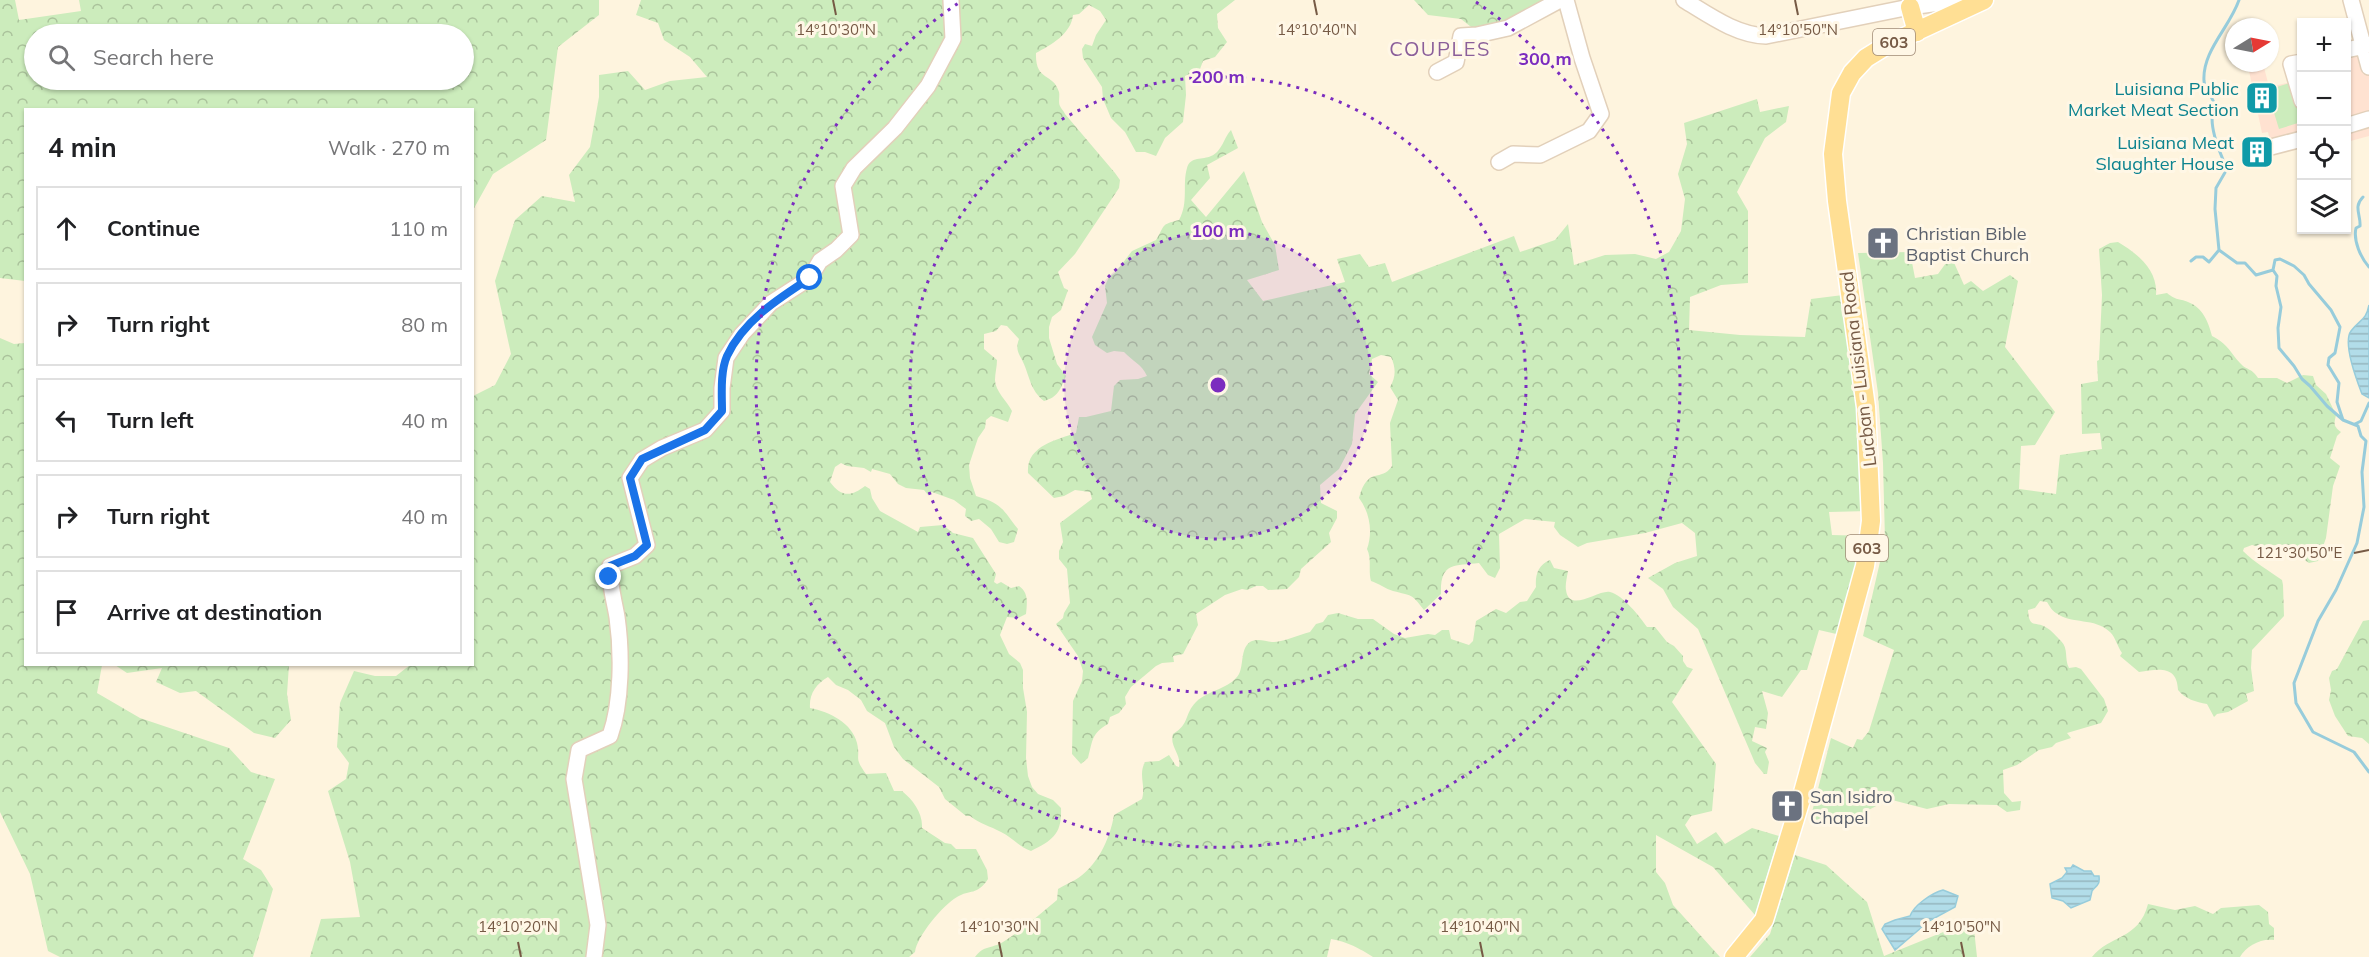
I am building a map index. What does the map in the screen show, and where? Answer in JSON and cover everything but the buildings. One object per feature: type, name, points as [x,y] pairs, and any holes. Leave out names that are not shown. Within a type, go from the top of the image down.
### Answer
[{"type":"main road","name":"603","points":[[1917,32],[1984,0]]},
{"type":"main road","points":[[1910,7],[1917,32]]},
{"type":"main road","name":"Lucban - Luisiana Road","points":[[1734,957],[1764,920],[1802,796],[1865,566],[1871,520],[1866,407],[1833,154],[1841,93],[1852,73],[1866,58],[1887,45],[1917,32]]},
{"type":"street","points":[[594,957],[598,925],[574,779],[579,750],[610,736],[617,717],[619,649],[617,617],[609,577],[610,566],[635,556],[647,545],[630,478],[642,459],[705,430],[722,411],[726,358],[742,334],[771,303],[810,278],[820,261],[836,250],[851,235],[843,186],[854,168],[896,128],[928,86],[953,39],[951,0]]},
{"type":"street","points":[[1437,72],[1456,62],[1461,36],[1508,28],[1560,0]]},
{"type":"street","points":[[1499,162],[1513,154],[1540,155],[1589,130],[1601,114],[1566,0]]},
{"type":"street","points":[[1684,0],[1735,29],[1760,36],[1910,7],[1961,0]]},
{"type":"street","points":[[2351,0],[2366,45],[2369,67]]},
{"type":"street","points":[[2351,49],[2366,45]]},
{"type":"street","points":[[2351,124],[2369,119]]},
{"type":"street","points":[[2271,147],[2297,140]]},
{"type":"shaded area","points":[[2362,48],[2369,73],[2369,136],[2351,141],[2351,52]]},
{"type":"shaded area","points":[[2249,72],[2265,72],[2269,87],[2296,81],[2297,78],[2297,140],[2271,146],[2268,132],[2262,133]]},
{"type":"green space","points":[[0,0],[15,0],[19,20],[81,11],[79,0],[599,0],[599,15],[558,47],[546,140],[493,174],[474,208],[474,108],[24,108],[24,281],[0,278]]},
{"type":"green space","points":[[641,0],[1235,0],[1217,14],[1218,28],[1227,42],[1215,57],[1203,61],[1200,69],[1185,76],[1186,95],[1183,122],[1165,138],[1156,156],[1136,152],[1125,132],[1111,118],[1103,99],[1102,87],[1083,58],[1082,49],[1085,44],[1092,46],[1106,20],[1100,11],[1089,5],[1079,14],[1073,15],[1064,33],[1036,53],[1038,69],[1053,82],[1059,92],[1061,108],[1120,180],[1119,188],[1075,254],[1058,272],[1064,288],[1068,290],[1061,310],[1052,317],[1049,327],[1049,338],[1057,364],[1066,376],[1058,392],[1044,401],[1039,397],[1018,351],[1019,339],[1007,326],[1001,325],[996,331],[984,334],[984,349],[997,360],[995,380],[997,388],[1012,411],[1008,422],[991,416],[986,420],[985,428],[978,438],[969,465],[970,478],[976,496],[997,505],[1018,529],[1014,542],[1007,544],[999,542],[991,529],[979,519],[971,521],[965,516],[966,509],[954,500],[932,492],[928,495],[924,490],[906,488],[898,484],[890,474],[872,469],[871,472],[864,468],[841,463],[835,467],[830,482],[846,494],[851,494],[865,486],[870,489],[872,498],[880,511],[918,532],[920,527],[943,525],[953,533],[973,538],[996,574],[994,582],[997,584],[1001,582],[1011,588],[1019,586],[1024,592],[1027,599],[1026,614],[1018,618],[1007,617],[1000,635],[1009,654],[1020,663],[1023,670],[1027,712],[1028,776],[1032,787],[1038,794],[1053,800],[1061,808],[1058,830],[1045,843],[1031,851],[1005,834],[966,816],[945,799],[939,787],[903,759],[894,747],[885,723],[867,711],[861,700],[848,690],[836,685],[828,677],[814,690],[810,708],[825,712],[845,724],[857,743],[858,761],[866,774],[886,773],[894,791],[902,791],[917,807],[922,828],[956,849],[976,849],[987,870],[988,879],[984,884],[977,890],[957,897],[945,907],[925,930],[915,952],[909,957],[310,957],[321,919],[360,917],[350,862],[328,791],[346,779],[349,763],[337,747],[340,703],[354,671],[375,676],[396,676],[409,666],[474,666],[474,396],[495,385],[511,354],[495,281],[515,220],[542,196],[575,202],[569,175],[590,147],[599,97],[599,75],[628,71],[645,90],[670,81],[707,77],[690,57],[664,40],[658,23],[636,15]]},
{"type":"green space","points":[[1414,0],[1547,0],[1509,23],[1475,30],[1461,19],[1428,15]]},
{"type":"green space","points":[[2290,83],[2297,108],[2297,123],[2279,129],[2267,90]]},
{"type":"green space","points":[[1757,99],[1760,112],[1789,106],[1786,122],[1765,138],[1737,192],[1748,211],[1748,283],[1721,285],[1690,297],[1689,330],[1740,335],[1805,337],[1811,299],[1851,294],[1869,511],[1829,512],[1832,535],[1869,536],[1845,636],[1819,630],[1807,670],[1801,670],[1782,697],[1762,691],[1768,713],[1766,729],[1755,727],[1752,741],[1767,748],[1765,752],[1769,762],[1767,774],[1764,774],[1755,763],[1698,629],[1673,607],[1663,589],[1648,578],[1675,563],[1697,556],[1695,533],[1682,523],[1645,533],[1587,543],[1578,547],[1560,535],[1554,527],[1555,522],[1525,519],[1499,534],[1500,568],[1495,578],[1488,575],[1479,563],[1450,568],[1443,576],[1441,594],[1424,610],[1411,596],[1371,581],[1367,549],[1370,536],[1369,523],[1366,510],[1359,498],[1366,481],[1383,474],[1392,466],[1390,423],[1398,400],[1390,387],[1394,376],[1393,361],[1391,357],[1381,355],[1372,359],[1369,374],[1378,382],[1355,414],[1352,444],[1339,469],[1320,485],[1321,503],[1337,511],[1337,518],[1329,533],[1331,542],[1301,569],[1299,577],[1287,589],[1268,590],[1263,586],[1256,586],[1247,590],[1242,589],[1225,595],[1196,614],[1198,625],[1183,654],[1173,656],[1174,662],[1156,666],[1131,687],[1125,697],[1126,704],[1119,713],[1110,717],[1108,724],[1096,734],[1088,758],[1081,764],[1072,754],[1073,701],[1082,681],[1083,671],[1078,656],[1056,624],[1063,618],[1070,603],[1067,569],[1059,559],[1059,551],[1063,542],[1060,523],[1092,499],[1090,492],[1075,490],[1054,498],[1028,473],[1029,464],[1032,456],[1044,445],[1076,433],[1079,417],[1111,411],[1114,386],[1120,380],[1147,376],[1140,366],[1124,352],[1107,353],[1095,345],[1092,337],[1107,303],[1105,286],[1109,277],[1115,273],[1132,251],[1156,240],[1164,226],[1179,220],[1184,207],[1187,168],[1191,162],[1215,154],[1231,130],[1238,148],[1207,165],[1210,178],[1191,200],[1206,217],[1244,171],[1262,222],[1275,245],[1279,270],[1247,280],[1263,301],[1345,282],[1337,259],[1360,254],[1369,267],[1385,263],[1392,282],[1514,236],[1520,252],[1555,240],[1568,224],[1574,265],[1605,255],[1635,254],[1656,259],[1669,252],[1681,231],[1685,199],[1678,174],[1687,144],[1684,123]]},
{"type":"green space","points":[[2118,242],[2139,257],[2150,270],[2156,286],[2156,295],[2167,293],[2198,308],[2207,320],[2212,336],[2225,345],[2240,363],[2258,378],[2277,378],[2287,383],[2303,375],[2313,376],[2316,385],[2326,394],[2336,415],[2335,425],[2341,432],[2337,436],[2330,458],[2340,466],[2333,486],[2326,538],[2318,561],[2309,563],[2288,549],[2276,545],[2263,547],[2252,545],[2244,548],[2243,551],[2282,580],[2283,585],[2284,616],[2252,650],[2251,668],[2254,691],[2246,694],[2248,701],[2214,717],[2207,704],[2184,696],[2178,690],[2174,676],[2166,670],[2139,672],[2120,656],[2122,653],[2114,637],[2104,627],[2063,617],[2053,611],[2047,602],[2040,601],[2035,608],[2028,610],[2030,620],[2034,624],[2049,629],[2061,641],[2065,647],[2069,668],[2081,669],[2104,699],[2108,711],[2101,723],[2067,733],[2071,738],[2039,750],[2017,765],[2003,770],[2004,793],[2012,802],[2021,801],[2020,810],[2007,812],[1997,805],[1949,804],[1927,809],[1892,800],[1844,823],[1810,820],[1831,738],[1853,748],[1857,739],[1862,740],[1869,731],[1894,650],[1863,636],[1885,540],[1878,393],[1858,253],[1910,252],[1915,278],[1938,274],[1951,256],[1964,285],[1971,281],[1983,291],[2010,275],[2018,281],[2005,347],[2055,412],[2035,445],[2021,446],[2019,489],[2056,494],[2060,455],[2102,449],[2100,433],[2082,434],[2081,384],[2098,381],[2097,361],[2099,360],[2102,295],[2099,249],[2110,243]]},
{"type":"green space","points":[[0,338],[14,344],[24,343],[24,666],[102,666],[97,693],[140,718],[229,748],[251,772],[275,779],[243,859],[261,870],[273,889],[253,957],[60,957],[48,951],[30,874],[0,812]]},
{"type":"green space","points":[[1550,560],[1554,568],[1568,571],[1566,588],[1568,597],[1578,600],[1605,592],[1615,594],[1631,607],[1647,627],[1655,627],[1683,656],[1687,667],[1693,669],[1672,702],[1716,764],[1712,811],[1691,816],[1685,825],[1697,844],[1716,832],[1725,844],[1752,828],[1779,836],[1755,915],[1713,867],[1656,835],[1656,872],[1665,883],[1673,905],[1720,957],[1373,957],[1353,946],[1331,939],[1327,957],[975,957],[981,951],[1003,942],[1024,927],[1057,900],[1058,889],[1075,880],[1090,868],[1106,843],[1114,815],[1142,799],[1142,771],[1145,762],[1159,761],[1169,755],[1179,767],[1173,734],[1185,723],[1196,702],[1235,679],[1241,670],[1244,651],[1248,643],[1257,640],[1278,641],[1310,632],[1328,615],[1338,613],[1358,619],[1373,619],[1394,634],[1405,638],[1435,635],[1442,630],[1449,630],[1451,639],[1469,645],[1473,641],[1476,621],[1496,609],[1506,613],[1520,602],[1527,601],[1536,587],[1538,571]]},
{"type":"green space","points":[[2369,620],[2369,744],[2362,738],[2348,736],[2335,716],[2329,700],[2331,690],[2329,678],[2332,671],[2337,669],[2363,621]]},
{"type":"green space","points":[[116,666],[289,666],[287,694],[291,720],[275,738],[254,733],[196,691],[180,693],[156,682],[162,668],[127,673]]},
{"type":"green space","points":[[1795,855],[1826,865],[1867,902],[1884,956],[1973,920],[1977,957],[1750,957],[1770,934]]},
{"type":"green space","points":[[2148,904],[2175,910],[2195,906],[2213,914],[2221,908],[2259,905],[2268,912],[2269,924],[2274,928],[2274,940],[2264,940],[2254,944],[2240,957],[2092,957],[2107,944],[2131,931],[2144,916]]},
{"type":"water","points":[[2369,305],[2369,398],[2362,394],[2351,362],[2348,344],[2351,331],[2364,317]]},
{"type":"water","points":[[2073,865],[2084,871],[2091,871],[2094,876],[2099,876],[2099,879],[2090,900],[2071,908],[2063,901],[2052,898],[2050,884],[2062,878],[2067,872],[2065,868],[2071,868]]},
{"type":"water","points":[[1943,890],[1958,896],[1955,907],[1929,921],[1895,950],[1882,929],[1885,924],[1910,916],[1924,900]]},
{"type":"waterway","points":[[2191,261],[2196,257],[2203,257],[2209,262],[2219,250],[2215,209],[2216,188],[2227,169],[2213,129],[2215,106],[2204,81],[2207,59],[2239,0]]},
{"type":"waterway","points":[[2363,197],[2358,204],[2360,226],[2356,228],[2355,233],[2363,259],[2369,267]]},
{"type":"waterway","points":[[2219,250],[2237,263],[2245,263],[2256,275],[2273,270]]},
{"type":"waterway","points":[[2343,420],[2337,402],[2339,383],[2328,365],[2329,358],[2335,353],[2340,327],[2331,310],[2304,275],[2294,266],[2280,259],[2275,260],[2273,270],[2277,276],[2276,286],[2281,307],[2278,328],[2279,348],[2302,379],[2327,406],[2343,420],[2358,426],[2361,436],[2366,441],[2362,472],[2364,507],[2357,543],[2336,590],[2318,621],[2294,683],[2296,703],[2313,732],[2354,752],[2369,772]]},
{"type":"waterway","points":[[2355,424],[2361,421],[2369,403]]},
{"type":"place","name":"Luisiana Public Market Meat Section","points":[[2262,98]]},
{"type":"place","name":"Luisiana Meat Slaughter House","points":[[2257,152]]},
{"type":"place","name":"Christian Bible Baptist Church","points":[[1883,243]]},
{"type":"place","name":"San Isidro Chapel","points":[[1787,806]]},
{"type":"district","name":"COUPLES","points":[[1440,48]]},
{"type":"route","points":[[609,577],[610,566],[635,556],[647,545],[630,478],[642,459],[705,430],[722,411],[726,358],[742,334],[771,303],[810,278]]}]
